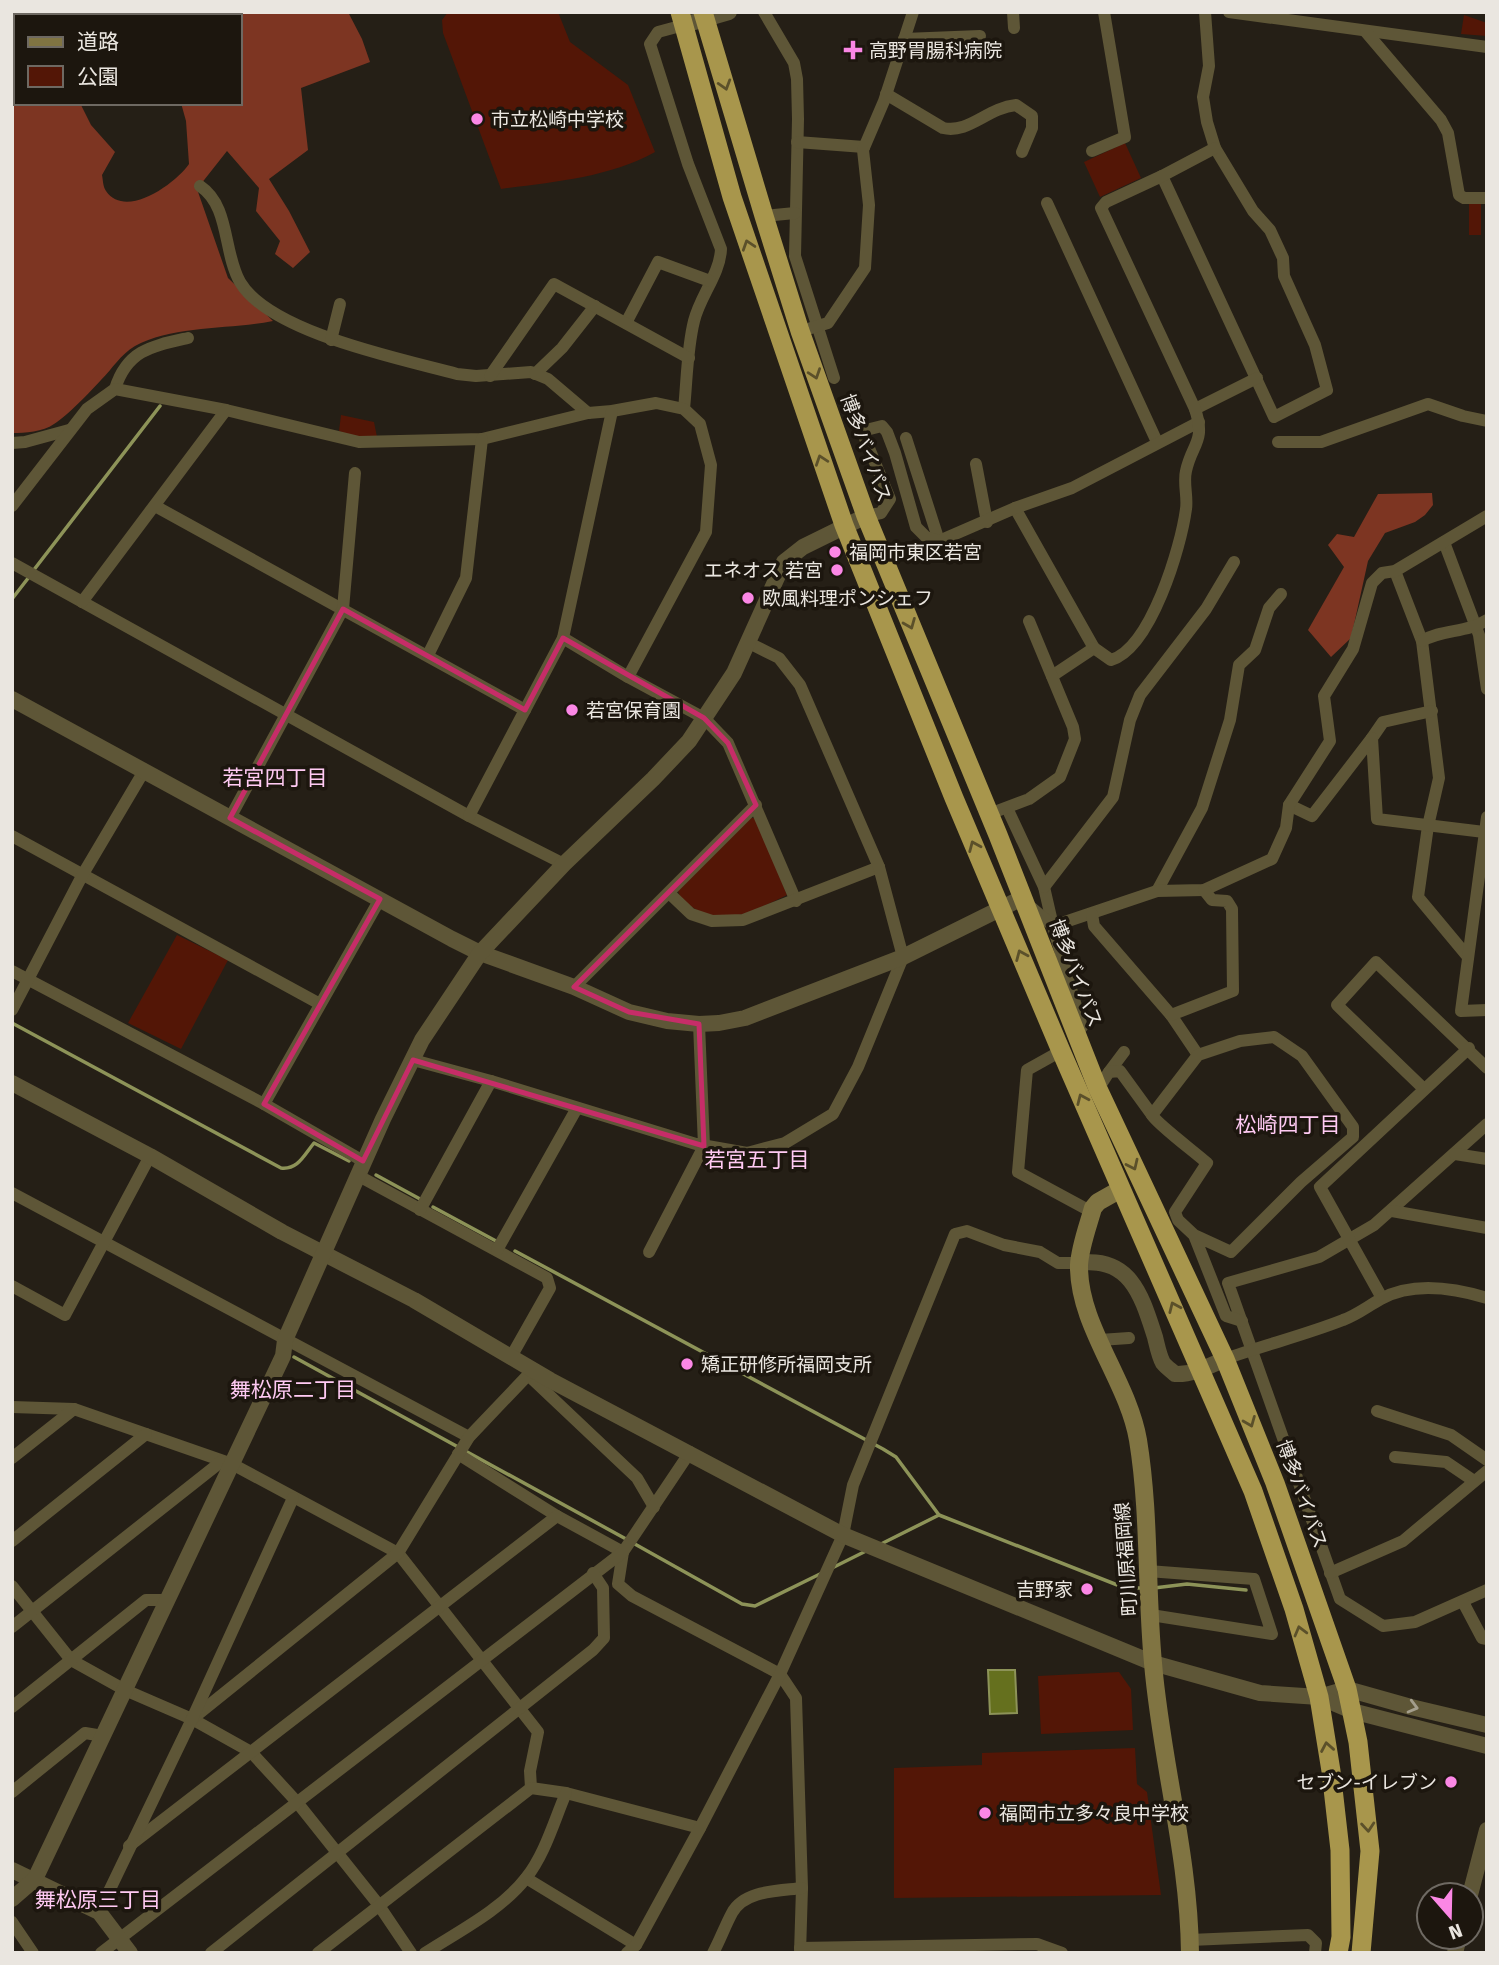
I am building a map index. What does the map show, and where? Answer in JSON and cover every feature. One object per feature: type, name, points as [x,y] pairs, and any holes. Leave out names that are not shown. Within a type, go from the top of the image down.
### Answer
[{"type":"highway","name":"博多バイパス","points":[[704,16],[764,216],[810,329],[866,516],[998,811],[1022,898],[1098,1089],[1225,1359],[1275,1483],[1347,1689],[1362,1768],[1370,1851],[1361,1953]]},
{"type":"highway","points":[[682,18],[732,197],[844,525],[1001,909],[1253,1491],[1294,1609],[1318,1697],[1331,1771],[1340,1850],[1338,1953]]},
{"type":"main road","points":[[1092,1212],[1098,1202],[1121,1189]]},
{"type":"main road","name":"町川原福岡線","points":[[1092,1212],[1079,1263],[1080,1284],[1087,1310],[1130,1413],[1137,1437],[1142,1476],[1153,1663],[1177,1824],[1190,1946]]},
{"type":"street","points":[[684,409],[694,320],[720,263],[721,249],[688,164],[650,44],[658,32],[682,18],[729,12]]},
{"type":"street","points":[[764,12],[794,63],[797,79],[795,256],[810,329],[834,378]]},
{"type":"street","points":[[810,329],[828,323],[866,268],[869,188],[864,169],[864,147],[886,94],[913,12]]},
{"type":"street","points":[[1013,12],[1014,28]]},
{"type":"street","points":[[1092,151],[1125,137],[1104,12]]},
{"type":"street","points":[[1162,176],[1274,417],[1327,390],[1315,345],[1284,276],[1283,258],[1270,230],[1253,211],[1215,148],[1203,97],[1209,66],[1205,12]]},
{"type":"street","points":[[1229,12],[1487,47]]},
{"type":"street","points":[[1366,32],[1441,120],[1448,133],[1459,195],[1464,198],[1487,198]]},
{"type":"street","points":[[904,39],[980,36]]},
{"type":"street","points":[[886,94],[943,128],[953,130],[962,128],[994,109],[1016,105],[1032,116],[1032,128],[1022,152]]},
{"type":"street","points":[[797,142],[864,147]]},
{"type":"street","points":[[1015,508],[1094,648],[1111,660],[1119,658],[1147,628],[1172,568],[1186,508],[1185,472],[1200,435],[1197,415],[1101,208],[1106,202],[1215,148]]},
{"type":"street","points":[[200,186],[210,193],[220,210],[230,257],[241,283],[261,305],[331,340],[457,374],[490,376],[531,372],[548,379],[587,413]]},
{"type":"street","points":[[1047,203],[1157,442]]},
{"type":"street","points":[[764,216],[795,213]]},
{"type":"street","points":[[626,323],[658,262],[710,281]]},
{"type":"street","points":[[490,376],[554,284],[689,358]]},
{"type":"street","points":[[331,340],[340,304]]},
{"type":"street","points":[[535,374],[562,348],[595,306]]},
{"type":"street","points":[[12,506],[87,409],[115,388],[120,373],[130,359],[144,351],[188,338]]},
{"type":"street","points":[[12,1899],[35,1879],[167,1600],[227,1462],[283,1356],[285,1340],[322,1252],[422,1040],[480,953],[564,864],[689,741],[734,673],[784,562],[803,547],[844,525],[881,513],[890,499],[864,436],[866,430],[882,426],[887,432],[916,527],[926,537],[939,541],[1015,508],[1072,488],[1157,442],[1257,378]]},
{"type":"street","points":[[115,388],[359,442],[482,439],[587,413],[656,403],[684,409],[700,424],[711,465],[706,532],[628,677]]},
{"type":"street","points":[[1279,442],[1321,442],[1428,404],[1487,421]]},
{"type":"street","points":[[82,602],[226,411]]},
{"type":"street","points":[[469,816],[563,638],[612,411]]},
{"type":"street","points":[[12,443],[69,430]]},
{"type":"street","points":[[906,438],[939,541]]},
{"type":"street","points":[[428,655],[466,578],[482,439]]},
{"type":"street","points":[[976,464],[987,522]]},
{"type":"street","points":[[230,818],[343,609],[355,473]]},
{"type":"street","points":[[155,506],[525,710]]},
{"type":"street","points":[[1053,926],[1157,891],[1204,890],[1272,859],[1286,828],[1289,805],[1330,741],[1324,696],[1353,649],[1373,583],[1382,573],[1395,571],[1487,516]]},
{"type":"street","points":[[1444,542],[1482,623],[1487,689]]},
{"type":"street","points":[[1044,887],[1113,797],[1130,720],[1140,695],[1206,610],[1234,562]]},
{"type":"street","points":[[12,564],[469,816],[564,864]]},
{"type":"street","points":[[1395,571],[1422,641],[1439,778],[1428,826],[1418,897],[1468,957]]},
{"type":"street","points":[[1157,891],[1202,808],[1230,720],[1239,665],[1255,650],[1269,608],[1281,594]]},
{"type":"street","points":[[1029,621],[1073,727],[1075,738],[1060,777],[1029,799],[998,811],[1044,887],[1083,1027]]},
{"type":"street","points":[[1422,641],[1431,635],[1482,623]]},
{"type":"street","points":[[563,638],[704,719],[728,743],[796,901]]},
{"type":"street","points":[[413,1060],[705,1146],[747,1153],[785,1143],[833,1114],[858,1067],[903,957],[879,867],[800,685],[779,658],[749,643]]},
{"type":"street","points":[[1052,676],[1094,648]]},
{"type":"street","points":[[12,699],[480,953],[574,987],[629,1012],[667,1021],[699,1024],[745,1018],[903,957],[1022,898],[1053,926]]},
{"type":"street","points":[[1289,805],[1312,816],[1383,722],[1432,711]]},
{"type":"street","points":[[1372,738],[1377,819],[1484,832]]},
{"type":"street","points":[[12,1010],[83,874],[144,771]]},
{"type":"street","points":[[574,987],[670,894],[755,806]]},
{"type":"street","points":[[1461,1011],[1483,876],[1487,817]]},
{"type":"street","points":[[12,836],[320,1004]]},
{"type":"street","points":[[670,894],[691,914],[712,920],[743,920],[879,867]]},
{"type":"street","points":[[1171,1015],[1233,991],[1232,909],[1227,901],[1212,900],[1204,890]]},
{"type":"street","points":[[264,1104],[380,899]]},
{"type":"street","points":[[1092,914],[1094,926],[1171,1015],[1198,1055]]},
{"type":"street","points":[[1424,1089],[1337,1005],[1376,962],[1487,1068]]},
{"type":"street","points":[[12,971],[264,1104],[420,1210],[547,1278],[550,1288],[511,1357]]},
{"type":"street","points":[[1443,1025],[1461,1011],[1487,1010]]},
{"type":"street","points":[[649,1252],[705,1146],[699,1024]]},
{"type":"street","points":[[1109,1072],[1120,1071],[1156,1121],[1207,1163],[1175,1212],[1178,1220],[1194,1235],[1231,1252],[1301,1182],[1353,1137],[1353,1127],[1301,1056],[1274,1037],[1240,1041],[1198,1055],[1152,1115]]},
{"type":"street","points":[[1382,1298],[1320,1187],[1469,1048]]},
{"type":"street","points":[[1062,1051],[1027,1070],[1018,1172],[1092,1212]]},
{"type":"street","points":[[1098,1089],[1124,1052]]},
{"type":"street","points":[[420,1210],[491,1081]]},
{"type":"street","points":[[12,1083],[150,1156],[282,1232],[414,1300],[511,1357],[531,1373],[637,1478],[654,1507]]},
{"type":"street","points":[[497,1251],[577,1108]]},
{"type":"street","points":[[1487,1124],[1374,1225],[1319,1257],[1228,1283],[1340,1599],[1382,1626],[1415,1622],[1487,1590]]},
{"type":"street","points":[[1455,1154],[1487,1159]]},
{"type":"street","points":[[12,1286],[65,1315],[150,1156]]},
{"type":"street","points":[[12,1193],[469,1437]]},
{"type":"street","points":[[1392,1211],[1487,1228]]},
{"type":"street","points":[[526,1878],[631,1949],[700,1828],[780,1674],[843,1535],[853,1485],[955,1234],[967,1231],[1004,1245],[1025,1247],[1040,1252],[1058,1264],[1090,1261],[1114,1265],[1134,1283],[1163,1362],[1175,1374],[1202,1369],[1252,1349],[1342,1321],[1382,1298],[1403,1291],[1426,1288],[1487,1298]]},
{"type":"street","points":[[1194,1235],[1226,1316],[1242,1321]]},
{"type":"street","points":[[1100,1340],[1129,1338]]},
{"type":"street","points":[[192,1719],[398,1553],[469,1437],[531,1373]]},
{"type":"street","points":[[531,1373],[690,1452],[843,1535],[1153,1663],[1260,1693],[1318,1697],[1352,1711],[1487,1746]]},
{"type":"street","points":[[12,1407],[74,1409],[227,1462],[398,1553],[438,1608],[538,1732],[530,1771],[531,1788]]},
{"type":"street","points":[[12,1458],[74,1409]]},
{"type":"street","points":[[1377,1411],[1451,1435],[1487,1460]]},
{"type":"street","points":[[12,1541],[146,1434]]},
{"type":"street","points":[[101,1953],[623,1552],[690,1452]]},
{"type":"street","points":[[458,1454],[557,1516],[623,1552]]},
{"type":"street","points":[[1395,1457],[1446,1462],[1474,1481]]},
{"type":"street","points":[[12,1627],[227,1462]]},
{"type":"street","points":[[1331,1573],[1404,1541],[1487,1471]]},
{"type":"street","points":[[99,1912],[192,1719],[293,1498]]},
{"type":"street","points":[[129,1846],[557,1516]]},
{"type":"street","points":[[623,1552],[618,1584],[632,1596],[780,1674],[796,1698],[802,1888],[800,1950],[975,1949],[1037,1944],[1062,1953]]},
{"type":"street","points":[[1148,1571],[1254,1579],[1272,1634],[1151,1615]]},
{"type":"street","points":[[211,1953],[593,1650],[604,1638],[603,1588],[593,1573]]},
{"type":"street","points":[[12,1586],[71,1660],[125,1690],[192,1719],[251,1752],[296,1801],[337,1852],[378,1904],[411,1953]]},
{"type":"street","points":[[12,1707],[146,1600],[167,1600]]},
{"type":"street","points":[[1463,1602],[1482,1638],[1487,1639]]},
{"type":"street","points":[[1318,1697],[1347,1689],[1487,1725]]},
{"type":"street","points":[[12,1792],[85,1733],[103,1736]]},
{"type":"street","points":[[318,1953],[531,1788],[566,1793],[700,1828]]},
{"type":"street","points":[[425,1953],[494,1908],[526,1878],[566,1793]]},
{"type":"street","points":[[1474,1881],[1487,1830]]},
{"type":"street","points":[[12,1870],[99,1912],[130,1953]]},
{"type":"street","points":[[713,1953],[726,1930],[732,1912],[741,1901],[761,1893],[802,1888]]},
{"type":"street","points":[[12,1922],[33,1953]]},
{"type":"street","points":[[1190,1946],[1308,1935],[1316,1943],[1315,1953]]},
{"type":"highlighted area","points":[[343,609],[525,710],[563,638],[704,718],[728,743],[756,805],[574,987],[629,1012],[699,1024],[704,1146],[413,1060],[363,1161],[264,1104],[380,899],[230,818]]},
{"type":"green space","points":[[448,12],[558,12],[570,42],[628,85],[655,152],[637,161],[599,173],[501,189],[443,33],[442,20]]},
{"type":"green space","points":[[1464,15],[1487,23],[1487,36],[1461,34]]},
{"type":"green space","points":[[1125,143],[1141,178],[1100,197],[1084,162]]},
{"type":"green space","points":[[1469,202],[1481,202],[1481,235],[1469,235]]},
{"type":"green space","points":[[341,415],[374,422],[377,437],[356,437],[339,431]]},
{"type":"green space","points":[[750,818],[756,818],[787,895],[752,911],[728,917],[704,913],[692,907],[678,891]]},
{"type":"green space","points":[[177,935],[228,960],[181,1049],[128,1023]]},
{"type":"green space","points":[[1119,1672],[1131,1689],[1133,1730],[1041,1734],[1038,1676]]},
{"type":"green space","points":[[1135,1748],[1137,1784],[1147,1792],[1161,1895],[894,1898],[894,1768],[982,1765],[982,1753]]},
{"type":"shaded area","points":[[12,12],[31,14],[14,14],[14,105],[81,105],[91,125],[115,152],[102,175],[105,189],[115,199],[126,202],[150,196],[162,189],[189,164],[186,121],[182,105],[242,105],[242,14],[123,12],[348,12],[370,62],[301,88],[308,150],[269,179],[310,252],[293,268],[275,254],[280,241],[256,211],[259,188],[227,151],[197,189],[228,278],[273,321],[184,331],[150,339],[125,353],[85,397],[50,427],[12,433]]},
{"type":"shaded area","points":[[1432,493],[1433,505],[1425,515],[1415,522],[1385,533],[1368,561],[1351,638],[1331,657],[1308,630],[1344,567],[1328,545],[1337,534],[1354,537],[1378,494]]},
{"type":"shaded area","points":[[988,1670],[1015,1670],[1017,1713],[990,1714]]},
{"type":"waterway","points":[[33,571],[160,406]]},
{"type":"waterway","points":[[12,599],[29,577]]},
{"type":"waterway","points":[[12,1023],[281,1168],[296,1164],[314,1143],[349,1161]]},
{"type":"waterway","points":[[376,1175],[420,1199]]},
{"type":"waterway","points":[[433,1207],[496,1241]]},
{"type":"waterway","points":[[515,1251],[896,1457],[939,1515],[1125,1588],[1142,1588]]},
{"type":"waterway","points":[[294,1357],[626,1539]]},
{"type":"waterway","points":[[879,1545],[939,1515]]},
{"type":"waterway","points":[[633,1543],[742,1604],[755,1606],[822,1573]]},
{"type":"waterway","points":[[832,1568],[866,1551]]},
{"type":"waterway","points":[[1154,1588],[1187,1584],[1246,1590]]},
{"type":"place","name":"高野胃腸科病院","points":[[853,50]]},
{"type":"place","name":"市立松崎中学校","points":[[477,119]]},
{"type":"place","name":"福岡市東区若宮","points":[[835,552]]},
{"type":"place","name":"エネオス 若宮","points":[[837,570]]},
{"type":"place","name":"欧風料理ポンシェフ","points":[[748,598]]},
{"type":"place","name":"若宮保育園","points":[[572,710]]},
{"type":"place","name":"矯正研修所福岡支所","points":[[687,1364]]},
{"type":"place","name":"吉野家","points":[[1087,1589]]},
{"type":"place","name":"セブン-イレブン","points":[[1451,1782]]},
{"type":"place","name":"福岡市立多々良中学校","points":[[985,1813]]},
{"type":"district","name":"若宮四丁目","points":[[275,778]]},
{"type":"district","name":"松崎四丁目","points":[[1288,1125]]},
{"type":"district","name":"若宮五丁目","points":[[757,1160]]},
{"type":"district","name":"舞松原二丁目","points":[[293,1390]]},
{"type":"district","name":"舞松原三丁目","points":[[98,1900]]}]
